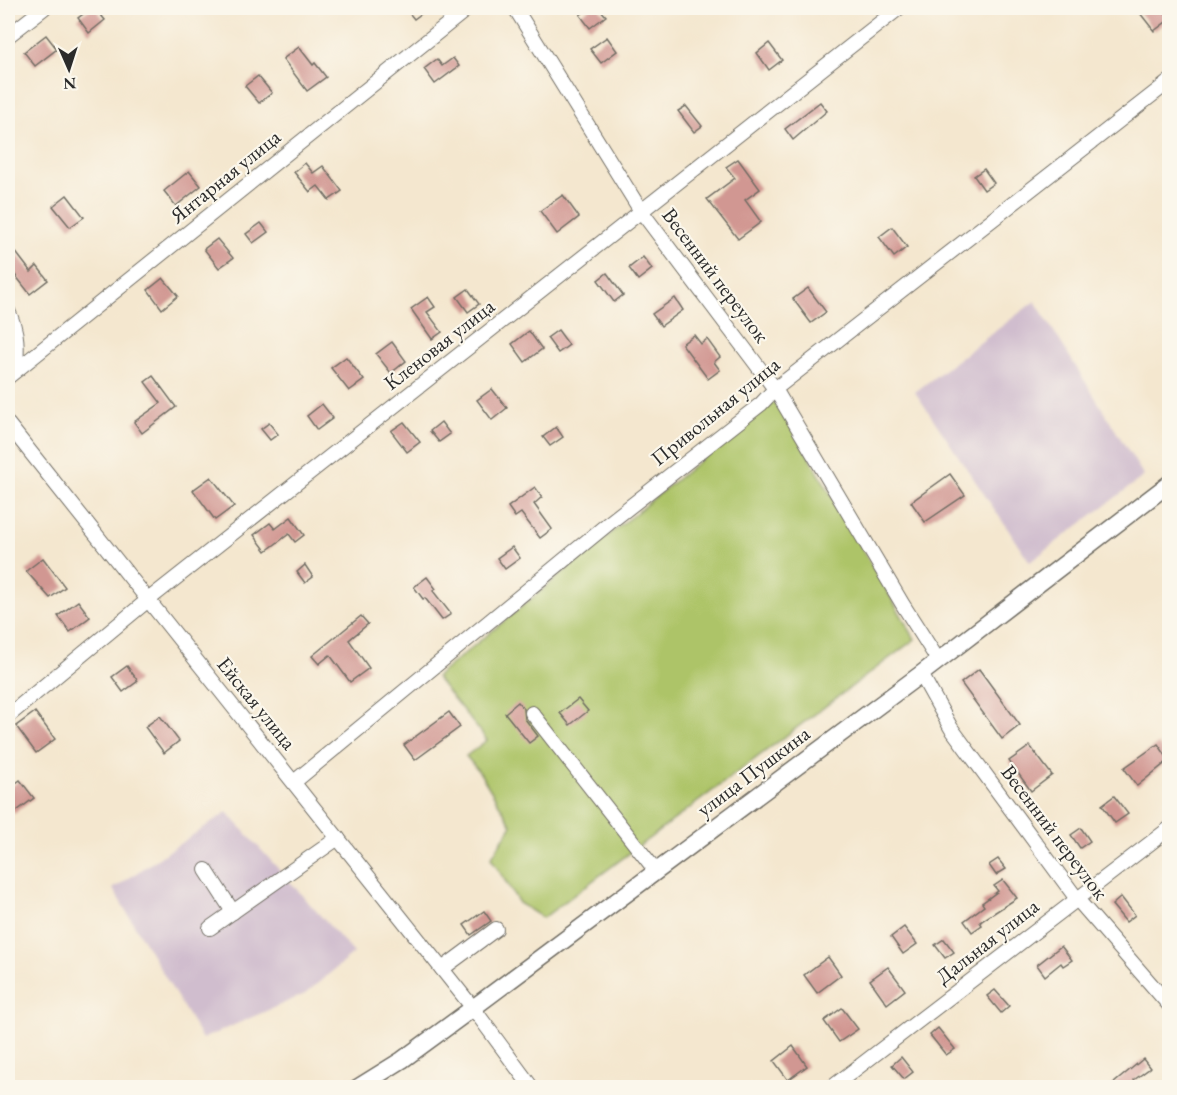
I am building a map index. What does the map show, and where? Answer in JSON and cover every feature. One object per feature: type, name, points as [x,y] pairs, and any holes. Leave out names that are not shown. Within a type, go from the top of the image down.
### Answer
[{"type":"main road","name":"улица Пушкина","points":[[357,1088],[402,1060],[473,1008],[921,674],[1170,483]]},
{"type":"street","points":[[8,36],[44,8]]},
{"type":"street","name":"Янтарная улица","points":[[11,374],[468,8]]},
{"type":"street","name":"Весенний переулок","points":[[515,8],[641,211],[775,389],[938,660]]},
{"type":"street","name":"Кленовая улица","points":[[8,716],[148,600],[899,8]]},
{"type":"street","name":"Привольная улица","points":[[294,782],[599,531],[761,404],[775,389],[1170,81]]},
{"type":"street","points":[[8,311],[14,324],[17,341],[11,374]]},
{"type":"street","name":"Ейская улица","points":[[8,424],[473,1008],[532,1088]]},
{"type":"street","name":"Весенний переулок","points":[[921,674],[951,728],[1077,899],[1170,1006]]},
{"type":"street","points":[[532,713],[656,871]]},
{"type":"street","name":"Дальная улица","points":[[831,1088],[1170,828]]},
{"type":"street","points":[[210,928],[338,838]]},
{"type":"street","points":[[206,870],[233,912]]},
{"type":"street","points":[[442,969],[496,929]]},
{"type":"shaded area","points":[[1035,301],[1144,476],[1030,562],[915,392]]},
{"type":"shaded area","points":[[227,812],[354,953],[305,994],[202,1039],[113,889]]},
{"type":"green space","points":[[771,402],[778,403],[915,639],[543,918],[519,903],[491,858],[512,825],[480,773],[466,756],[487,740],[436,677]]},
{"type":"building","points":[[91,8],[95,8],[105,20],[89,33],[78,18]]},
{"type":"building","points":[[405,8],[429,8],[414,19]]},
{"type":"building","points":[[590,8],[599,8],[606,16],[590,28],[580,15]]},
{"type":"building","points":[[1136,8],[1162,8],[1170,19],[1154,31]]},
{"type":"building","points":[[46,35],[57,49],[35,66],[24,52]]},
{"type":"building","points":[[607,37],[617,51],[601,63],[590,49]]},
{"type":"building","points":[[769,43],[782,60],[769,70],[757,53]]},
{"type":"building","points":[[299,47],[326,77],[307,91],[283,59]]},
{"type":"building","points":[[453,58],[459,66],[435,84],[424,69],[437,59],[442,66]]},
{"type":"building","points":[[258,76],[272,93],[259,103],[245,86]]},
{"type":"building","points":[[820,102],[827,111],[793,140],[785,129]]},
{"type":"building","points":[[686,106],[702,126],[694,132],[678,111]]},
{"type":"building","points":[[738,159],[760,189],[745,200],[761,222],[738,239],[707,199],[735,178],[726,167]]},
{"type":"building","points":[[305,163],[313,173],[323,166],[342,191],[329,200],[318,186],[310,192],[294,172]]},
{"type":"building","points":[[984,169],[994,183],[984,190],[974,176]]},
{"type":"building","points":[[189,171],[201,186],[176,206],[164,191]]},
{"type":"building","points":[[67,195],[84,217],[70,227],[53,206]]},
{"type":"building","points":[[563,195],[579,217],[557,234],[540,211]]},
{"type":"building","points":[[261,223],[268,232],[253,243],[246,234]]},
{"type":"building","points":[[892,227],[907,247],[894,257],[879,237]]},
{"type":"building","points":[[217,239],[233,258],[219,268],[204,249]]},
{"type":"building","points":[[8,242],[31,272],[37,266],[48,280],[30,294],[8,266]]},
{"type":"building","points":[[643,257],[652,269],[638,280],[629,268]]},
{"type":"building","points":[[607,273],[623,295],[614,302],[598,280]]},
{"type":"building","points":[[163,278],[178,296],[162,309],[148,290]]},
{"type":"building","points":[[808,288],[826,312],[811,323],[793,299]]},
{"type":"building","points":[[468,289],[479,304],[468,312],[457,297]]},
{"type":"building","points":[[428,297],[435,307],[427,312],[442,332],[432,339],[411,309]]},
{"type":"building","points":[[675,298],[683,310],[661,326],[652,314]]},
{"type":"building","points":[[558,330],[569,345],[558,353],[547,338]]},
{"type":"building","points":[[529,331],[542,349],[525,362],[512,344]]},
{"type":"building","points":[[694,335],[701,344],[707,339],[720,357],[714,362],[720,370],[708,379],[682,344]]},
{"type":"building","points":[[392,342],[406,361],[391,373],[376,354]]},
{"type":"building","points":[[346,357],[364,380],[349,391],[331,368]]},
{"type":"building","points":[[153,376],[176,407],[142,433],[134,422],[161,403],[145,382]]},
{"type":"building","points":[[492,389],[507,408],[492,420],[477,400]]},
{"type":"building","points":[[322,404],[333,418],[317,430],[307,416]]},
{"type":"building","points":[[404,422],[420,442],[407,452],[391,431]]},
{"type":"building","points":[[441,422],[450,434],[439,442],[430,431]]},
{"type":"building","points":[[269,423],[278,434],[270,440],[261,429]]},
{"type":"building","points":[[556,427],[563,437],[550,446],[543,437]]},
{"type":"building","points":[[950,474],[965,495],[925,522],[911,502]]},
{"type":"building","points":[[211,477],[234,506],[215,520],[193,490]]},
{"type":"building","points":[[535,487],[542,497],[534,504],[552,529],[540,538],[521,513],[515,517],[508,507]]},
{"type":"building","points":[[291,517],[304,535],[295,542],[289,534],[266,551],[254,535],[270,523],[275,529]]},
{"type":"building","points":[[512,547],[520,558],[505,569],[497,558]]},
{"type":"building","points":[[43,558],[65,587],[50,598],[26,571]]},
{"type":"building","points":[[305,565],[313,577],[305,583],[297,572]]},
{"type":"building","points":[[427,577],[436,589],[433,591],[451,614],[442,620],[414,587]]},
{"type":"building","points":[[78,601],[90,617],[70,632],[58,616]]},
{"type":"building","points":[[361,616],[368,624],[349,640],[369,668],[350,682],[330,655],[319,664],[312,656]]},
{"type":"building","points":[[127,666],[138,681],[123,692],[112,677]]},
{"type":"building","points":[[979,669],[1020,725],[1002,739],[961,683]]},
{"type":"building","points":[[578,699],[588,711],[570,725],[560,713]]},
{"type":"building","points":[[518,702],[524,709],[525,719],[538,736],[529,743],[505,713]]},
{"type":"building","points":[[35,712],[55,739],[36,753],[16,726]]},
{"type":"building","points":[[449,712],[460,727],[415,760],[404,745]]},
{"type":"building","points":[[160,716],[179,741],[164,753],[145,727]]},
{"type":"building","points":[[1158,744],[1169,760],[1137,786],[1124,768]]},
{"type":"building","points":[[1030,746],[1052,775],[1031,791],[1009,761]]},
{"type":"building","points":[[20,780],[34,798],[14,813],[8,805],[8,789]]},
{"type":"building","points":[[1114,796],[1128,814],[1115,823],[1102,805]]},
{"type":"building","points":[[1081,828],[1090,841],[1080,848],[1071,835]]},
{"type":"building","points":[[998,859],[1006,869],[996,875],[989,865]]},
{"type":"building","points":[[1003,880],[1017,898],[980,922],[982,925],[972,932],[964,921],[984,906],[982,903],[998,891],[994,886]]},
{"type":"building","points":[[1121,897],[1135,915],[1126,922],[1112,905]]},
{"type":"building","points":[[484,911],[491,921],[471,935],[464,925]]},
{"type":"building","points":[[904,927],[917,944],[903,954],[891,937]]},
{"type":"building","points":[[944,939],[954,952],[945,958],[935,945]]},
{"type":"building","points":[[1061,946],[1072,960],[1063,966],[1061,963],[1045,976],[1037,965]]},
{"type":"building","points":[[828,957],[841,975],[817,993],[804,975]]},
{"type":"building","points":[[888,967],[905,990],[887,1004],[870,980]]},
{"type":"building","points":[[995,990],[1009,1006],[1001,1013],[987,996]]},
{"type":"building","points":[[842,1008],[858,1029],[839,1042],[824,1021]]},
{"type":"building","points":[[938,1028],[955,1049],[946,1055],[930,1035]]},
{"type":"building","points":[[793,1046],[807,1066],[788,1080],[774,1061]]},
{"type":"building","points":[[901,1057],[913,1072],[904,1079],[892,1065]]},
{"type":"building","points":[[1143,1059],[1150,1068],[1134,1080],[1141,1088],[1108,1088]]}]
